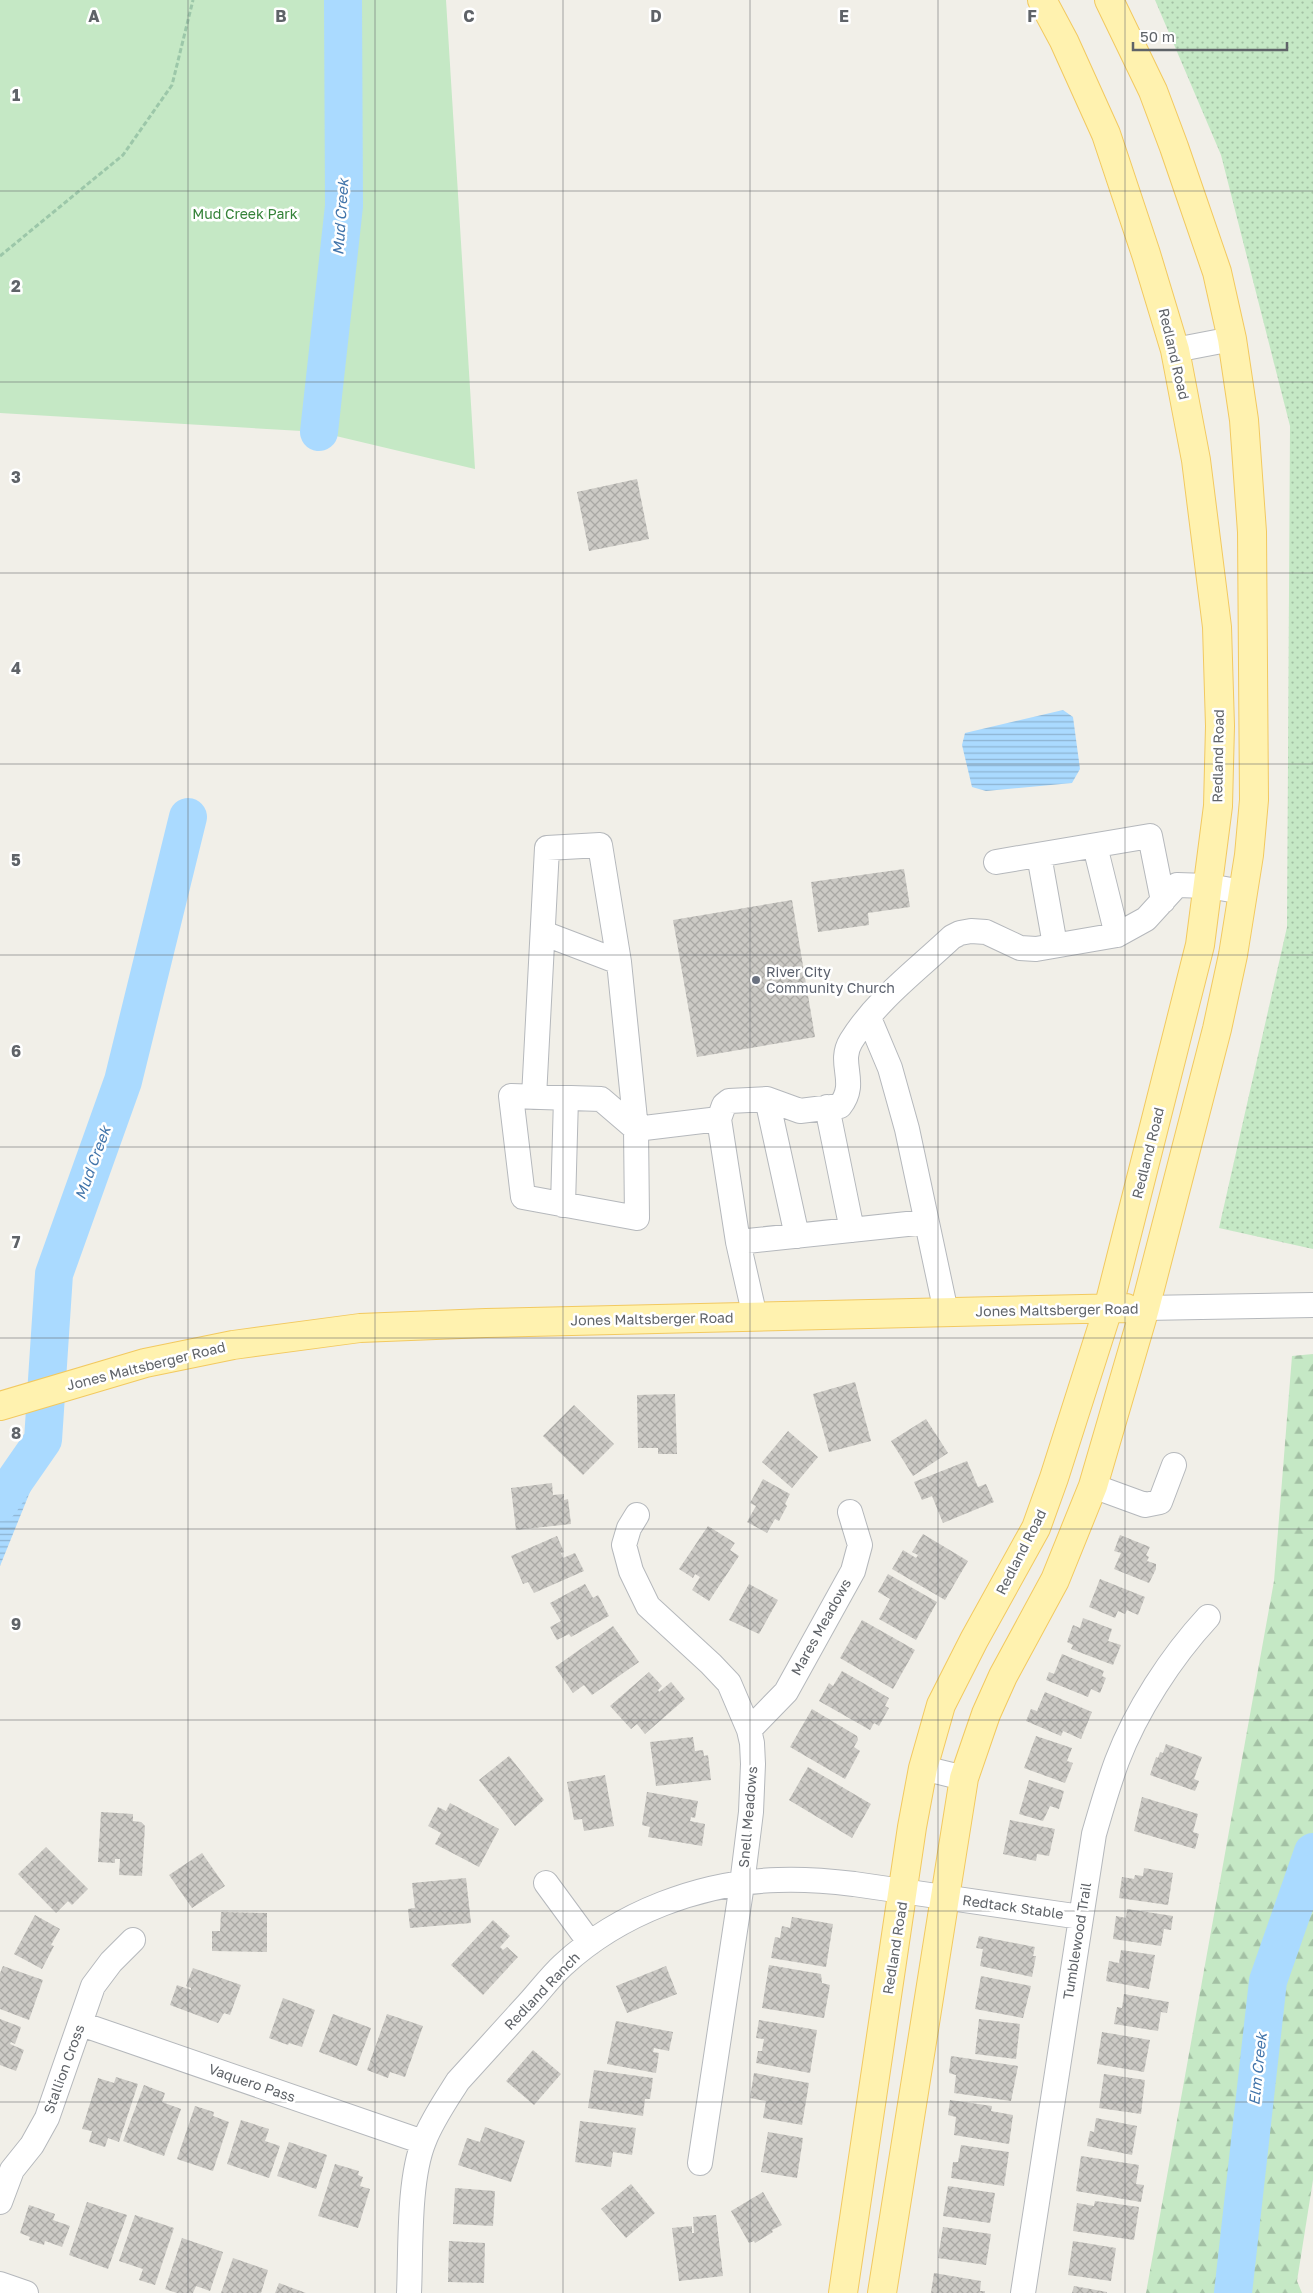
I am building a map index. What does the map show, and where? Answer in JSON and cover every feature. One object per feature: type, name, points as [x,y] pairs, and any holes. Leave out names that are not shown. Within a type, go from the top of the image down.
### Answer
[{"type":"main road","name":"Redland Road","points":[[843,2293],[923,1768],[941,1705],[1036,1528],[1108,1309],[1200,945],[1218,806],[1220,726],[1217,626],[1196,460],[1176,350],[1106,134],[1064,41],[1042,0]]},
{"type":"main road","points":[[882,2293],[964,1778],[996,1691],[1055,1580],[1093,1486],[1145,1308],[1217,1029],[1233,955],[1254,800],[1252,532],[1244,420],[1232,339],[1217,272],[1174,146],[1153,91],[1109,0]]},
{"type":"main road","name":"Jones Maltsberger Road","points":[[0,1406],[145,1363],[233,1345],[360,1328],[477,1323],[1145,1308]]},
{"type":"street","points":[[1176,350],[1232,339]]},
{"type":"street","points":[[996,862],[1150,836],[1163,902]]},
{"type":"street","points":[[534,1097],[547,848],[600,845],[619,962],[636,1129],[637,1218],[523,1197],[511,1096],[534,1097],[601,1099],[636,1129],[719,1119]]},
{"type":"street","points":[[1095,846],[1117,935]]},
{"type":"street","points":[[1039,855],[1055,946]]},
{"type":"street","points":[[755,1317],[738,1242],[719,1119],[724,1105],[729,1101],[767,1099],[800,1111],[840,1106],[847,1096],[849,1087],[846,1057],[850,1042],[886,996],[952,937],[960,933],[986,932],[1020,948],[1055,946],[1117,935],[1146,919],[1177,885],[1208,886],[1242,892]]},
{"type":"street","points":[[542,933],[619,962]]},
{"type":"street","points":[[869,1018],[890,1068],[907,1129],[946,1312]]},
{"type":"street","points":[[563,1205],[566,1098]]},
{"type":"street","points":[[767,1099],[797,1236]]},
{"type":"street","points":[[827,1108],[852,1230]]},
{"type":"street","points":[[738,1242],[926,1222]]},
{"type":"street","name":"Jones Maltsberger Road","points":[[1145,1308],[1313,1305]]},
{"type":"street","points":[[1093,1486],[1145,1505],[1160,1502],[1174,1465]]},
{"type":"street","name":"Mares Meadows","points":[[749,1730],[786,1692],[853,1570],[860,1545],[850,1512]]},
{"type":"street","name":"Snell Meadows","points":[[637,1515],[629,1528],[624,1545],[631,1572],[648,1606],[729,1683],[749,1730],[753,1764],[751,1812],[742,1884],[700,2163]]},
{"type":"street","name":"Tumblewood Trail","points":[[1023,2293],[1094,1834],[1117,1761],[1131,1730],[1165,1672],[1208,1617]]},
{"type":"street","points":[[923,1768],[964,1778]]},
{"type":"street","name":"Redland Ranch","points":[[410,2293],[412,2204],[423,2142],[458,2081],[562,1966],[590,1943],[626,1921],[659,1905],[694,1893],[742,1884],[776,1880],[817,1880],[944,1897]]},
{"type":"street","points":[[546,1883],[590,1943]]},
{"type":"street","name":"Redtack Stable","points":[[944,1897],[1081,1917]]},
{"type":"street","name":"Stallion Cross","points":[[0,2202],[12,2170],[40,2134],[81,2024],[93,1986],[111,1962],[133,1940]]},
{"type":"street","name":"Vaquero Pass","points":[[81,2024],[423,2142]]},
{"type":"street","points":[[0,2284],[26,2293]]},
{"type":"path","points":[[0,256],[122,156],[172,85],[193,0]]},
{"type":"green space","name":"Mud Creek Park","points":[[0,0],[446,0],[475,469],[319,432],[0,413]]},
{"type":"green space","points":[[1155,0],[1313,0],[1313,1249],[1219,1228],[1287,927],[1290,426],[1221,155]]},
{"type":"green space","points":[[1313,1354],[1313,2180],[1297,2281],[1302,2293],[1146,2293],[1274,1581],[1292,1356]]},
{"type":"water","points":[[1063,710],[1073,717],[1080,769],[1072,783],[986,791],[972,787],[962,745],[965,733]]},
{"type":"water","points":[[0,1469],[33,1473],[32,1487],[0,1566]]},
{"type":"building","points":[[637,479],[649,539],[589,551],[577,492]]},
{"type":"building","points":[[904,869],[910,907],[868,913],[869,925],[818,932],[811,882]]},
{"type":"building","points":[[792,900],[815,1037],[697,1057],[673,920]]},
{"type":"building","points":[[855,1382],[871,1441],[829,1452],[813,1394]]},
{"type":"building","points":[[675,1394],[677,1454],[658,1454],[658,1448],[638,1448],[637,1395]]},
{"type":"building","points":[[574,1405],[614,1444],[583,1475],[543,1436]]},
{"type":"building","points":[[926,1419],[948,1453],[913,1476],[891,1441]]},
{"type":"building","points":[[788,1431],[818,1457],[792,1488],[762,1462]]},
{"type":"building","points":[[967,1461],[978,1487],[986,1484],[994,1502],[943,1523],[932,1496],[922,1500],[914,1482]]},
{"type":"building","points":[[763,1479],[790,1494],[785,1504],[787,1506],[779,1521],[775,1519],[767,1533],[747,1522],[756,1506],[750,1503]]},
{"type":"building","points":[[552,1483],[553,1495],[564,1494],[564,1500],[568,1499],[571,1524],[516,1530],[511,1488]]},
{"type":"building","points":[[708,1526],[735,1543],[730,1550],[739,1556],[709,1601],[692,1590],[700,1577],[695,1574],[693,1578],[679,1569]]},
{"type":"building","points":[[923,1534],[968,1561],[945,1600],[892,1569],[903,1550],[916,1558],[918,1555],[912,1552]]},
{"type":"building","points":[[1120,1535],[1150,1547],[1146,1555],[1149,1557],[1147,1561],[1156,1564],[1156,1569],[1149,1583],[1114,1569],[1121,1553],[1114,1551]]},
{"type":"building","points":[[557,1536],[564,1552],[561,1553],[563,1558],[575,1553],[584,1571],[534,1593],[528,1582],[523,1584],[511,1556]]},
{"type":"building","points":[[888,1574],[937,1602],[916,1640],[879,1619],[890,1599],[878,1592]]},
{"type":"building","points":[[1100,1579],[1145,1597],[1138,1615],[1127,1610],[1125,1614],[1118,1611],[1115,1618],[1089,1607]]},
{"type":"building","points":[[585,1584],[593,1598],[598,1595],[609,1616],[571,1637],[569,1634],[557,1640],[550,1627],[561,1621],[550,1603]]},
{"type":"building","points":[[749,1584],[778,1600],[759,1634],[729,1620]]},
{"type":"building","points":[[1083,1618],[1112,1629],[1108,1641],[1121,1645],[1113,1665],[1071,1649],[1073,1645],[1067,1642],[1073,1625],[1080,1628]]},
{"type":"building","points":[[862,1620],[915,1650],[893,1689],[840,1658]]},
{"type":"building","points":[[613,1626],[639,1662],[592,1695],[584,1685],[573,1693],[555,1667]]},
{"type":"building","points":[[1062,1654],[1104,1671],[1102,1676],[1106,1678],[1100,1693],[1091,1689],[1088,1697],[1046,1680],[1049,1672],[1054,1674]]},
{"type":"building","points":[[842,1671],[889,1698],[885,1706],[889,1708],[879,1726],[874,1723],[870,1730],[819,1701],[829,1683],[833,1686]]},
{"type":"building","points":[[649,1672],[662,1686],[658,1690],[659,1692],[671,1682],[685,1699],[645,1734],[637,1724],[631,1729],[610,1706]]},
{"type":"building","points":[[1045,1692],[1092,1712],[1081,1739],[1063,1731],[1061,1736],[1026,1721],[1031,1709],[1037,1711]]},
{"type":"building","points":[[812,1709],[857,1736],[858,1740],[854,1747],[860,1751],[845,1779],[790,1747]]},
{"type":"building","points":[[1036,1736],[1072,1748],[1067,1761],[1073,1763],[1065,1783],[1024,1768]]},
{"type":"building","points":[[693,1737],[695,1751],[703,1750],[704,1756],[708,1755],[711,1780],[656,1786],[650,1742]]},
{"type":"building","points":[[1166,1744],[1202,1757],[1194,1779],[1199,1781],[1195,1791],[1150,1775],[1156,1757],[1158,1758],[1160,1752],[1163,1753]]},
{"type":"building","points":[[509,1756],[544,1800],[515,1826],[479,1780]]},
{"type":"building","points":[[808,1767],[871,1804],[852,1838],[789,1800]]},
{"type":"building","points":[[605,1775],[614,1826],[584,1831],[582,1819],[574,1820],[567,1782]]},
{"type":"building","points":[[1029,1780],[1064,1791],[1059,1809],[1050,1806],[1043,1821],[1019,1814]]},
{"type":"building","points":[[647,1792],[698,1801],[695,1818],[691,1817],[690,1821],[705,1824],[702,1846],[648,1837],[650,1827],[642,1825]]},
{"type":"building","points":[[1142,1797],[1198,1814],[1193,1832],[1199,1834],[1195,1849],[1134,1831]]},
{"type":"building","points":[[450,1803],[499,1829],[479,1867],[435,1844],[441,1833],[428,1826],[438,1807],[446,1811]]},
{"type":"building","points":[[101,1812],[133,1814],[133,1821],[141,1822],[145,1826],[142,1876],[119,1875],[120,1859],[115,1859],[115,1863],[98,1862]]},
{"type":"building","points":[[1010,1820],[1055,1829],[1049,1856],[1037,1854],[1036,1861],[1003,1854]]},
{"type":"building","points":[[46,1847],[88,1889],[72,1905],[68,1901],[56,1913],[18,1874]]},
{"type":"building","points":[[202,1853],[225,1886],[192,1908],[169,1875]]},
{"type":"building","points":[[1144,1868],[1173,1873],[1168,1905],[1119,1898],[1122,1877],[1134,1879],[1135,1875],[1143,1876]]},
{"type":"building","points":[[466,1878],[471,1923],[410,1928],[408,1909],[415,1908],[412,1883]]},
{"type":"building","points":[[1127,1909],[1173,1916],[1171,1930],[1164,1929],[1161,1946],[1113,1939],[1116,1916],[1126,1918]]},
{"type":"building","points":[[221,1912],[267,1913],[267,1952],[212,1951],[212,1931],[220,1931]]},
{"type":"building","points":[[35,1915],[60,1929],[51,1945],[54,1946],[42,1969],[14,1954]]},
{"type":"building","points":[[792,1917],[833,1924],[826,1967],[771,1958],[775,1937],[780,1938],[782,1926],[790,1928]]},
{"type":"building","points":[[493,1920],[510,1936],[500,1947],[503,1950],[507,1947],[518,1957],[483,1995],[451,1965]]},
{"type":"building","points":[[979,1936],[1035,1947],[1033,1956],[1036,1956],[1032,1977],[980,1966],[983,1949],[976,1948]]},
{"type":"building","points":[[1121,1950],[1155,1955],[1149,1989],[1106,1981],[1109,1961],[1119,1963]]},
{"type":"building","points":[[769,1965],[821,1974],[822,1983],[830,1985],[824,2018],[762,2008]]},
{"type":"building","points":[[3,1966],[43,1980],[29,2020],[0,2009],[0,1973]]},
{"type":"building","points":[[666,1966],[677,1994],[627,2013],[616,1986]]},
{"type":"building","points":[[193,1968],[241,1985],[230,2015],[224,2013],[218,2023],[170,2005],[177,1985],[191,1990],[191,1988],[186,1986]]},
{"type":"building","points":[[981,1976],[1031,1986],[1023,2018],[975,2009]]},
{"type":"building","points":[[1124,1994],[1169,2002],[1167,2013],[1161,2012],[1158,2031],[1114,2024],[1117,2007],[1122,2008]]},
{"type":"building","points":[[283,1998],[315,2010],[302,2047],[289,2043],[288,2045],[269,2038]]},
{"type":"building","points":[[333,2014],[371,2028],[357,2066],[319,2052]]},
{"type":"building","points":[[387,2014],[423,2026],[405,2077],[390,2072],[388,2078],[367,2070]]},
{"type":"building","points":[[0,2019],[21,2027],[15,2044],[11,2042],[10,2044],[24,2050],[16,2071],[0,2065]]},
{"type":"building","points":[[979,2019],[1020,2024],[1016,2059],[975,2054]]},
{"type":"building","points":[[759,2020],[817,2030],[810,2073],[756,2063],[758,2051],[762,2051],[764,2039],[756,2038]]},
{"type":"building","points":[[616,2021],[673,2032],[669,2051],[654,2048],[653,2052],[659,2053],[656,2073],[607,2064]]},
{"type":"building","points":[[1102,2032],[1150,2040],[1144,2072],[1097,2064]]},
{"type":"building","points":[[533,2050],[561,2074],[534,2105],[506,2081]]},
{"type":"building","points":[[951,2056],[1018,2066],[1011,2101],[954,2093],[956,2075],[949,2073]]},
{"type":"building","points":[[594,2070],[653,2078],[650,2099],[645,2099],[643,2116],[588,2108]]},
{"type":"building","points":[[754,2073],[809,2083],[802,2125],[763,2118],[766,2101],[750,2098]]},
{"type":"building","points":[[1104,2074],[1145,2080],[1141,2114],[1099,2108]]},
{"type":"building","points":[[116,2077],[138,2084],[119,2142],[108,2138],[105,2147],[89,2142],[92,2131],[82,2129],[98,2078],[114,2083]]},
{"type":"building","points":[[144,2085],[165,2093],[162,2102],[181,2109],[164,2156],[123,2141]]},
{"type":"building","points":[[950,2100],[992,2106],[991,2111],[1013,2115],[1009,2144],[954,2135],[956,2117],[948,2115]]},
{"type":"building","points":[[195,2106],[214,2112],[213,2116],[229,2122],[213,2171],[177,2159]]},
{"type":"building","points":[[1096,2118],[1137,2126],[1132,2155],[1087,2146],[1090,2131],[1094,2132]]},
{"type":"building","points":[[241,2120],[269,2129],[265,2141],[280,2146],[269,2178],[227,2164]]},
{"type":"building","points":[[580,2121],[636,2128],[632,2155],[613,2152],[611,2167],[575,2162]]},
{"type":"building","points":[[485,2127],[525,2141],[511,2182],[458,2165],[467,2138],[480,2142]]},
{"type":"building","points":[[768,2132],[803,2138],[797,2178],[761,2172]]},
{"type":"building","points":[[289,2142],[327,2155],[316,2189],[277,2176]]},
{"type":"building","points":[[961,2145],[1009,2152],[1004,2186],[951,2178],[953,2162],[958,2162]]},
{"type":"building","points":[[1081,2156],[1139,2165],[1136,2184],[1144,2185],[1141,2202],[1076,2191]]},
{"type":"building","points":[[335,2164],[359,2171],[358,2175],[363,2177],[360,2186],[370,2189],[358,2228],[318,2216]]},
{"type":"building","points":[[631,2184],[655,2213],[626,2238],[601,2209]]},
{"type":"building","points":[[948,2186],[995,2193],[990,2223],[943,2216]]},
{"type":"building","points":[[455,2188],[495,2191],[493,2226],[453,2224]]},
{"type":"building","points":[[763,2192],[782,2225],[755,2243],[754,2241],[749,2243],[731,2211]]},
{"type":"building","points":[[1095,2201],[1139,2207],[1134,2240],[1073,2231],[1077,2203],[1094,2206]]},
{"type":"building","points":[[87,2202],[127,2215],[108,2269],[69,2255]]},
{"type":"building","points":[[29,2205],[55,2214],[53,2220],[70,2226],[62,2247],[45,2241],[44,2245],[29,2240],[30,2237],[20,2233]]},
{"type":"building","points":[[135,2215],[174,2228],[155,2285],[139,2280],[143,2269],[119,2261]]},
{"type":"building","points":[[716,2215],[723,2276],[679,2281],[672,2228],[692,2226],[692,2233],[694,2233],[693,2217]]},
{"type":"building","points":[[943,2227],[991,2234],[986,2265],[938,2258]]},
{"type":"building","points":[[182,2238],[223,2252],[210,2291],[196,2286],[193,2293],[177,2293],[165,2289]]},
{"type":"building","points":[[449,2241],[485,2243],[484,2283],[448,2282]]},
{"type":"building","points":[[1073,2241],[1116,2248],[1111,2281],[1068,2275]]},
{"type":"building","points":[[233,2258],[268,2270],[261,2293],[221,2293]]},
{"type":"building","points":[[934,2273],[981,2281],[980,2291],[985,2291],[985,2293],[931,2293]]},
{"type":"building","points":[[279,2283],[306,2293],[275,2293]]},
{"type":"building","points":[[1074,2286],[1107,2292],[1107,2293],[1072,2293]]},
{"type":"waterway","name":"Mud Creek","points":[[319,432],[344,206],[343,0]]},
{"type":"waterway","name":"Mud Creek","points":[[0,1502],[43,1440],[54,1274],[123,1081],[188,817]]},
{"type":"waterway","name":"Elm Creek","points":[[1233,2293],[1268,1981],[1313,1852]]},
{"type":"place","name":"River City Community Church","points":[[756,980]]}]
